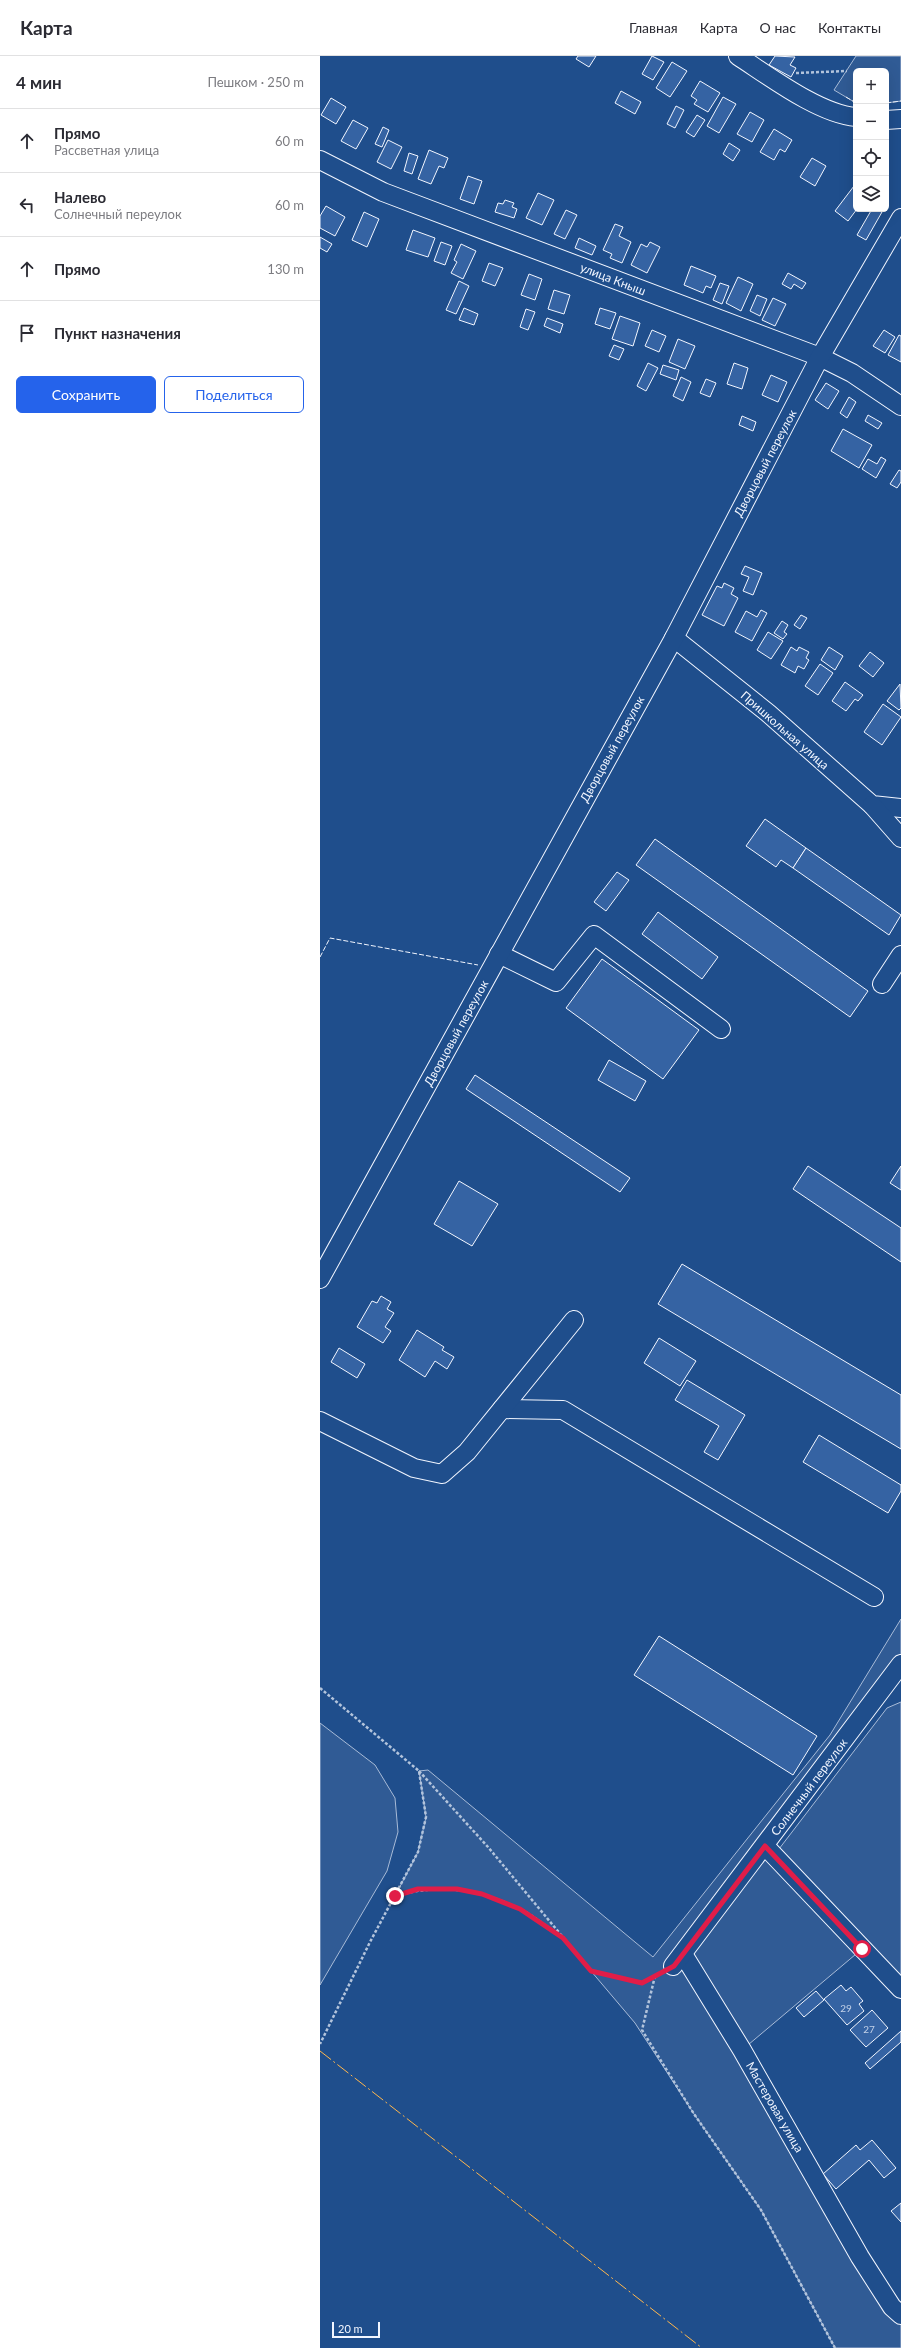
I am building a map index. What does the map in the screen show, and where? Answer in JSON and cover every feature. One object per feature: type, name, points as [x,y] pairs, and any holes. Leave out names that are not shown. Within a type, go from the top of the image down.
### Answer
[{"type":"street","points":[[748,59],[815,104],[835,113],[853,116]]},
{"type":"street","points":[[889,120],[901,119]]},
{"type":"street","name":"улица Кныш","points":[[320,160],[383,192],[820,357],[852,373],[901,406]]},
{"type":"street","name":"Дворцовый переулок","points":[[320,1279],[674,638],[820,357],[901,218]]},
{"type":"street","name":"Пришкольная улица","points":[[674,638],[768,713],[872,805],[901,838]]},
{"type":"street","points":[[872,805],[901,808]]},
{"type":"street","points":[[499,954],[556,982],[594,935],[720,1029]]},
{"type":"street","points":[[882,984],[901,955]]},
{"type":"street","points":[[320,1421],[414,1468],[442,1474],[467,1452],[574,1320]]},
{"type":"street","points":[[502,1409],[563,1410],[874,1597]]},
{"type":"street","name":"Солнечный переулок","points":[[678,1960],[901,1666]]},
{"type":"street","points":[[765,1846],[901,1989]]},
{"type":"street","name":"Мастеровая улица","points":[[678,1960],[742,2050],[863,2262],[892,2306],[901,2315]]},
{"type":"path","points":[[793,73],[847,71]]},
{"type":"path","points":[[320,1688],[419,1771],[488,1847],[591,1971],[642,1983],[678,1960]]},
{"type":"path","points":[[320,2044],[370,1942],[418,1852],[426,1817],[419,1771]]},
{"type":"path","points":[[395,1896],[418,1889],[457,1889],[482,1894],[520,1909],[563,1938]]},
{"type":"path","points":[[655,1976],[642,2030],[694,2114],[761,2210],[834,2348]]},
{"type":"shaded area","points":[[856,56],[901,56],[901,101],[889,103],[889,68],[853,68],[853,101],[834,90]]},
{"type":"shaded area","points":[[901,1619],[901,1664],[765,1846],[862,1949],[742,2050],[901,2315],[901,2348],[835,2348],[761,2210],[694,2114],[635,2023],[563,1938],[520,1909],[482,1894],[457,1889],[418,1889],[395,1896],[418,1852],[426,1817],[419,1771],[428,1770],[653,1957],[830,1735]]},
{"type":"shaded area","points":[[901,1702],[901,1977],[779,1849],[887,1708]]},
{"type":"shaded area","points":[[320,1723],[375,1765],[395,1798],[398,1832],[387,1871],[320,1985]]},
{"type":"building","points":[[578,56],[596,56],[589,67],[576,59]]},
{"type":"building","points":[[652,56],[664,62],[653,80],[642,74]]},
{"type":"building","points":[[775,56],[795,57],[790,65],[796,68],[791,77],[769,65]]},
{"type":"building","points":[[672,62],[687,71],[670,97],[656,88]]},
{"type":"building","points":[[700,81],[720,93],[708,112],[694,104],[697,100],[691,96]]},
{"type":"building","points":[[621,91],[641,102],[635,114],[615,103]]},
{"type":"building","points":[[723,97],[736,104],[719,133],[707,126]]},
{"type":"building","points":[[331,98],[346,107],[336,124],[321,115]]},
{"type":"building","points":[[676,106],[684,110],[675,128],[667,124]]},
{"type":"building","points":[[750,112],[764,120],[752,142],[737,134]]},
{"type":"building","points":[[697,115],[705,120],[694,137],[686,132]]},
{"type":"building","points":[[353,120],[368,128],[356,149],[341,141]]},
{"type":"building","points":[[383,127],[389,130],[382,147],[375,144]]},
{"type":"building","points":[[774,129],[792,140],[785,152],[780,149],[774,160],[760,152]]},
{"type":"building","points":[[388,140],[402,147],[391,169],[377,162]]},
{"type":"building","points":[[729,143],[740,150],[733,161],[723,154]]},
{"type":"building","points":[[429,150],[448,158],[444,168],[439,166],[431,184],[418,179]]},
{"type":"building","points":[[409,153],[418,156],[412,174],[404,171]]},
{"type":"building","points":[[812,158],[826,166],[815,186],[800,177]]},
{"type":"building","points":[[468,176],[482,181],[474,204],[460,199]]},
{"type":"building","points":[[853,187],[853,212],[855,212],[848,221],[835,211]]},
{"type":"building","points":[[538,193],[554,200],[542,225],[526,218]]},
{"type":"building","points":[[505,200],[514,203],[512,207],[517,209],[514,218],[495,212],[498,203],[503,204]]},
{"type":"building","points":[[326,206],[345,217],[335,236],[320,228],[320,216]]},
{"type":"building","points":[[566,210],[577,215],[565,239],[554,234]]},
{"type":"building","points":[[364,212],[379,219],[367,247],[352,240]]},
{"type":"building","points":[[870,212],[882,212],[866,240],[857,235]]},
{"type":"building","points":[[615,224],[623,227],[619,236],[631,242],[622,263],[610,258],[612,254],[603,250]]},
{"type":"building","points":[[413,230],[435,238],[428,257],[406,250]]},
{"type":"building","points":[[320,237],[332,244],[327,252],[320,248]]},
{"type":"building","points":[[579,238],[596,246],[592,255],[575,248]]},
{"type":"building","points":[[441,242],[452,246],[445,265],[434,261]]},
{"type":"building","points":[[650,242],[660,247],[647,273],[631,265],[641,244],[647,247]]},
{"type":"building","points":[[461,244],[476,251],[463,279],[451,273],[457,262],[454,260]]},
{"type":"building","points":[[489,263],[503,268],[495,286],[482,281]]},
{"type":"building","points":[[691,266],[716,276],[711,288],[706,286],[703,293],[684,285]]},
{"type":"building","points":[[788,273],[806,283],[802,289],[794,284],[791,289],[782,284]]},
{"type":"building","points":[[529,274],[542,279],[535,300],[521,295]]},
{"type":"building","points":[[738,277],[753,284],[741,311],[726,303]]},
{"type":"building","points":[[459,281],[469,286],[456,314],[446,310]]},
{"type":"building","points":[[720,283],[729,286],[722,304],[713,300]]},
{"type":"building","points":[[554,290],[570,295],[564,314],[548,309]]},
{"type":"building","points":[[757,295],[767,299],[760,316],[750,311]]},
{"type":"building","points":[[773,298],[786,304],[775,326],[762,320]]},
{"type":"building","points":[[464,308],[478,314],[474,325],[459,320]]},
{"type":"building","points":[[600,308],[616,313],[610,329],[595,324]]},
{"type":"building","points":[[526,309],[535,312],[528,330],[520,327]]},
{"type":"building","points":[[620,316],[640,323],[633,346],[612,339]]},
{"type":"building","points":[[547,318],[563,324],[560,333],[544,326]]},
{"type":"building","points":[[652,330],[666,336],[659,352],[645,346]]},
{"type":"building","points":[[884,330],[895,337],[885,353],[873,346]]},
{"type":"building","points":[[899,335],[901,336],[901,362],[888,355]]},
{"type":"building","points":[[678,339],[695,346],[685,369],[669,362]]},
{"type":"building","points":[[614,345],[624,349],[619,360],[609,356]]},
{"type":"building","points":[[648,363],[658,368],[646,391],[637,386]]},
{"type":"building","points":[[734,363],[748,368],[742,389],[727,384]]},
{"type":"building","points":[[663,365],[679,370],[676,380],[660,374]]},
{"type":"building","points":[[771,375],[787,382],[778,402],[762,395]]},
{"type":"building","points":[[681,377],[691,382],[683,401],[673,396]]},
{"type":"building","points":[[706,379],[716,383],[710,397],[700,393]]},
{"type":"building","points":[[826,383],[839,391],[828,409],[815,400]]},
{"type":"building","points":[[849,397],[856,402],[847,418],[840,413]]},
{"type":"building","points":[[868,415],[882,423],[878,429],[865,421]]},
{"type":"building","points":[[742,416],[756,422],[753,431],[739,425]]},
{"type":"building","points":[[843,429],[872,445],[859,468],[831,451]]},
{"type":"building","points":[[881,457],[886,460],[876,478],[862,469],[868,459],[877,464]]},
{"type":"building","points":[[899,470],[901,471],[901,482],[897,488],[890,484]]},
{"type":"building","points":[[745,566],[762,573],[753,595],[743,591],[749,577],[741,574]]},
{"type":"building","points":[[724,583],[734,588],[731,594],[738,598],[724,626],[702,615],[717,586],[722,588]]},
{"type":"building","points":[[761,610],[767,613],[752,641],[735,632],[746,611],[757,617]]},
{"type":"building","points":[[801,615],[807,618],[800,629],[794,625]]},
{"type":"building","points":[[782,621],[788,625],[784,632],[787,634],[783,639],[774,633]]},
{"type":"building","points":[[768,632],[783,641],[771,659],[757,650]]},
{"type":"building","points":[[791,647],[797,651],[799,647],[809,652],[806,658],[809,660],[804,669],[798,666],[795,673],[781,665]]},
{"type":"building","points":[[829,647],[843,656],[835,670],[821,660]]},
{"type":"building","points":[[870,652],[884,663],[873,677],[859,666]]},
{"type":"building","points":[[820,664],[833,673],[818,695],[805,686]]},
{"type":"building","points":[[845,682],[863,695],[858,701],[855,699],[846,711],[832,701]]},
{"type":"building","points":[[900,684],[901,708],[899,710],[887,701]]},
{"type":"building","points":[[883,704],[901,717],[882,745],[864,732]]},
{"type":"building","points":[[765,819],[806,848],[793,868],[781,860],[776,867],[746,846]]},
{"type":"building","points":[[655,839],[868,991],[850,1017],[636,865]]},
{"type":"building","points":[[806,848],[901,915],[889,935],[793,868]]},
{"type":"building","points":[[617,872],[629,880],[606,911],[594,902]]},
{"type":"building","points":[[658,912],[718,957],[702,979],[642,934]]},
{"type":"building","points":[[602,959],[699,1030],[663,1079],[566,1008]]},
{"type":"building","points":[[609,1060],[646,1081],[635,1101],[598,1080]]},
{"type":"building","points":[[475,1075],[630,1178],[620,1192],[466,1089]]},
{"type":"building","points":[[808,1166],[901,1228],[901,1262],[793,1189]]},
{"type":"building","points":[[901,1166],[901,1190],[890,1183]]},
{"type":"building","points":[[459,1181],[498,1204],[472,1246],[434,1224]]},
{"type":"building","points":[[682,1264],[901,1395],[901,1449],[658,1304]]},
{"type":"building","points":[[381,1296],[391,1302],[387,1309],[394,1313],[385,1327],[391,1331],[383,1343],[357,1327],[372,1301],[377,1303]]},
{"type":"building","points":[[417,1330],[444,1347],[442,1350],[454,1357],[447,1369],[435,1361],[425,1377],[399,1360]]},
{"type":"building","points":[[659,1338],[696,1361],[680,1386],[644,1363]]},
{"type":"building","points":[[339,1348],[365,1364],[357,1378],[331,1362]]},
{"type":"building","points":[[687,1380],[745,1415],[718,1460],[704,1452],[719,1426],[675,1400]]},
{"type":"building","points":[[819,1435],[901,1485],[901,1491],[888,1513],[803,1462]]},
{"type":"building","points":[[659,1636],[817,1736],[793,1775],[634,1675]]},
{"type":"building","points":[[841,1985],[846,1991],[851,1987],[863,2001],[859,2004],[864,2011],[847,2025],[824,1999]]},
{"type":"building","points":[[816,1991],[824,2000],[804,2017],[796,2008]]},
{"type":"building","points":[[872,2010],[888,2028],[866,2047],[850,2030]]},
{"type":"building","points":[[901,2031],[901,2042],[870,2069],[865,2063]]},
{"type":"building","points":[[872,2140],[896,2168],[884,2178],[869,2160],[836,2189],[823,2174],[856,2145],[860,2150]]},
{"type":"building","points":[[901,2203],[901,2222],[891,2211]]},
{"type":"fence","points":[[846,97],[853,101]]},
{"type":"fence","points":[[889,103],[901,101]]},
{"type":"fence","points":[[320,957],[330,938],[478,965]]},
{"type":"power","points":[[320,2051],[702,2348]]},
{"type":"route","points":[[395,1896],[418,1889],[457,1889],[482,1894],[520,1909],[563,1938],[591,1971],[642,1983],[674,1966],[765,1846],[862,1949]]}]
